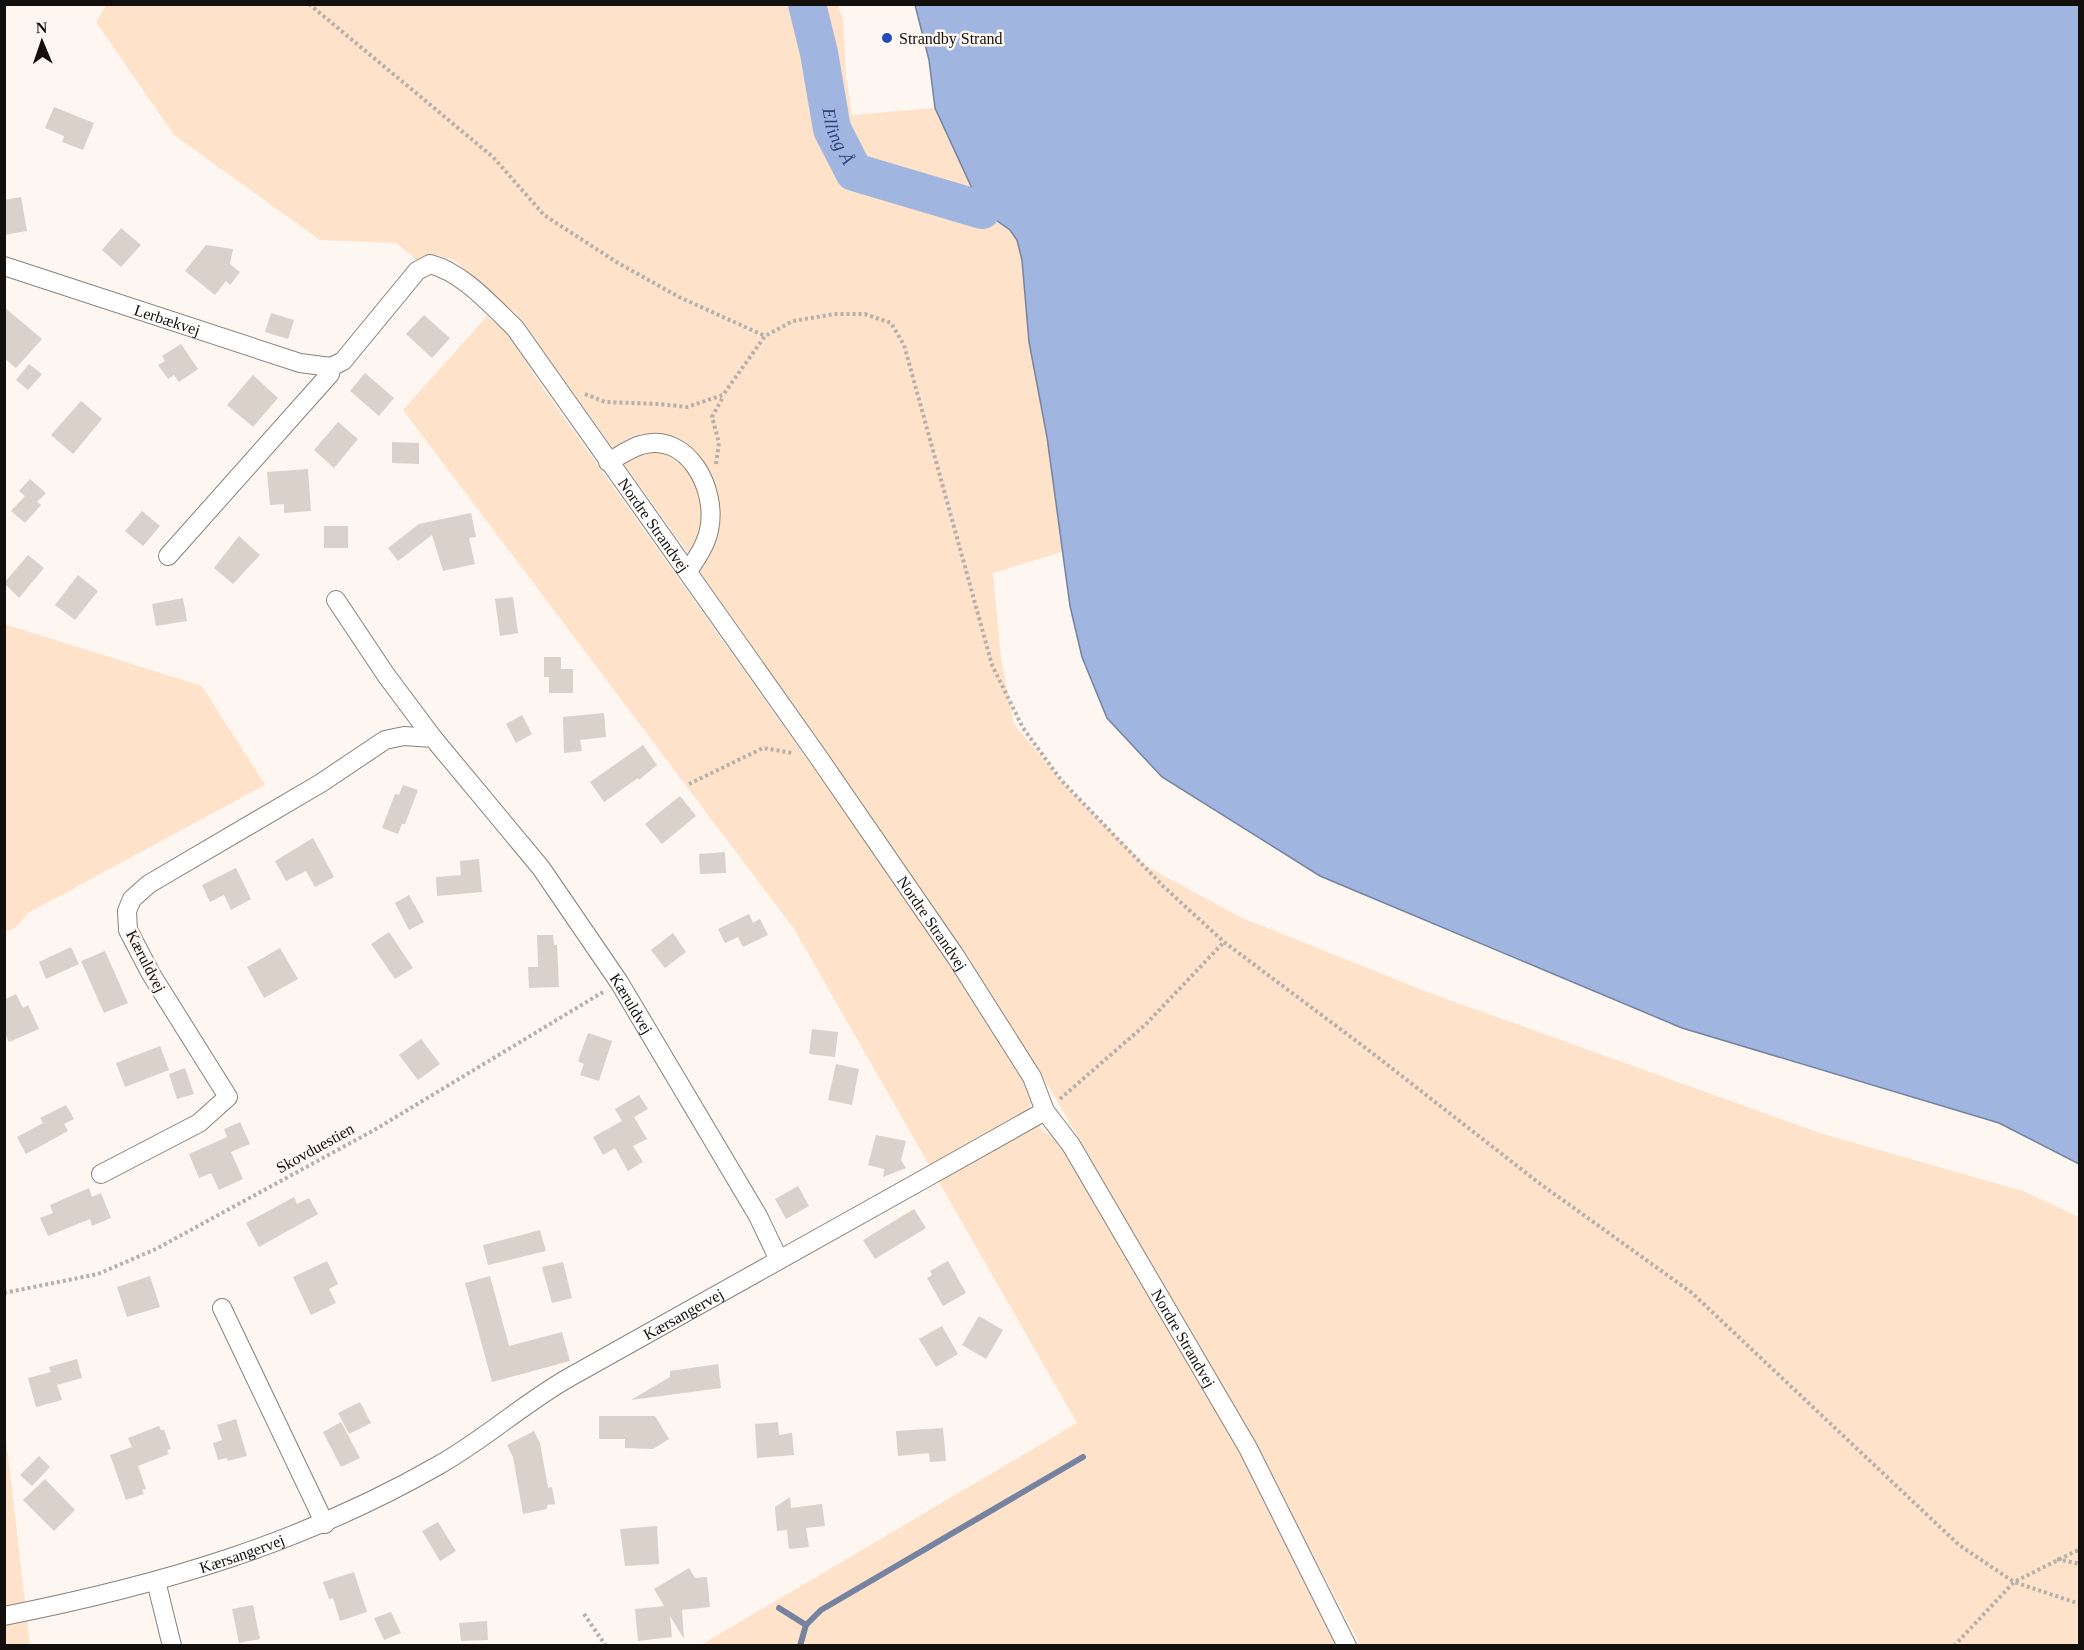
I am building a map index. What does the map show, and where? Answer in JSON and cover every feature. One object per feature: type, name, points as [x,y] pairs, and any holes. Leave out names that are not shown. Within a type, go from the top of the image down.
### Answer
[{"type":"street","name":"Nordre Strandvej","points":[[331,367],[343,361],[417,272],[430,264],[442,267],[484,299],[515,328],[819,758],[956,957],[1032,1077],[1045,1111],[1071,1145],[1248,1448],[1347,1646]]},
{"type":"street","name":"Lerbækvej","points":[[4,266],[300,363],[331,367]]},
{"type":"street","points":[[168,556],[330,374],[331,367]]},
{"type":"street","points":[[608,462],[640,445],[659,443],[680,450],[694,461],[711,509],[710,529],[702,549],[688,571]]},
{"type":"street","name":"Kæruldvej","points":[[336,600],[386,675],[433,738],[541,868],[619,982],[758,1216],[779,1260]]},
{"type":"street","name":"Kæruldvej","points":[[101,1174],[199,1123],[228,1097],[151,974],[128,930],[127,911],[132,899],[149,884],[312,789],[386,740],[404,736],[433,738]]},
{"type":"street","name":"Kærsangervej","points":[[4,1616],[100,1597],[156,1581],[251,1553],[325,1524],[440,1465],[562,1381],[1045,1111]]},
{"type":"street","points":[[222,1308],[325,1524]]},
{"type":"street","points":[[156,1581],[172,1646]]},
{"type":"path","points":[[309,4],[493,158],[544,215],[618,263],[679,297],[765,336]]},
{"type":"path","points":[[704,484],[716,471],[719,443],[712,417],[723,395],[765,336],[793,321],[834,314],[865,314],[891,323],[904,345],[992,665],[1023,728],[1061,780],[1163,886],[1222,943],[1406,1078],[1539,1183],[1692,1293],[1959,1545],[2014,1582],[2079,1604]]},
{"type":"path","points":[[553,382],[605,402],[659,404],[687,408],[723,395]]},
{"type":"path","points":[[688,784],[763,748],[819,758]]},
{"type":"path","points":[[1045,1111],[1145,1025],[1222,943]]},
{"type":"path","name":"Skovduestien","points":[[4,1293],[98,1274],[156,1249],[376,1129],[619,982]]},
{"type":"path","points":[[1954,1646],[2014,1582],[2079,1549]]},
{"type":"path","points":[[2056,1559],[2079,1564]]},
{"type":"path","points":[[584,1614],[606,1646]]},
{"type":"shaded area","points":[[107,4],[838,5],[843,19],[846,76],[852,115],[935,108],[982,210],[1010,230],[1017,240],[1022,260],[1029,342],[1047,437],[1062,552],[993,573],[1001,657],[1014,724],[1065,786],[1146,866],[1240,917],[1427,992],[1820,1133],[2023,1191],[2079,1217],[2079,1645],[1360,1645],[1255,1444],[1052,1092],[956,945],[767,678],[690,556],[517,314],[454,260],[433,254],[418,261],[396,243],[320,240],[174,135],[96,22]]},
{"type":"shaded area","points":[[487,316],[510,336],[540,384],[950,960],[1033,1093],[1030,1108],[1043,1132],[1057,1137],[1240,1450],[1339,1645],[701,1645],[1077,1423],[794,929],[403,410]]},
{"type":"shaded area","points":[[4,624],[202,686],[265,785],[28,913],[15,928],[5,932]]},
{"type":"shaded area","points":[[5,1429],[30,1645],[5,1645]]},
{"type":"water","points":[[915,5],[2079,5],[2079,1164],[1999,1123],[1682,1028],[1320,876],[1162,777],[1107,718],[1082,657],[1070,606],[1047,437],[1029,342],[1022,260],[1017,240],[1010,230],[982,210],[935,108],[929,60]]},
{"type":"building","points":[[54,107],[94,123],[83,150],[62,142],[64,136],[45,128]]},
{"type":"building","points":[[21,197],[27,231],[4,235],[4,200]]},
{"type":"building","points":[[121,228],[141,245],[121,267],[102,250]]},
{"type":"building","points":[[206,245],[233,249],[230,264],[240,272],[230,285],[226,281],[215,295],[185,271]]},
{"type":"building","points":[[4,307],[42,339],[16,368],[4,358]]},
{"type":"building","points":[[271,313],[294,320],[288,339],[265,332]]},
{"type":"building","points":[[424,315],[450,338],[432,358],[406,334]]},
{"type":"building","points":[[181,344],[198,369],[179,382],[174,375],[168,379],[158,365],[165,361],[162,356]]},
{"type":"building","points":[[29,364],[42,374],[28,390],[16,380]]},
{"type":"building","points":[[365,373],[394,398],[379,416],[350,391]]},
{"type":"building","points":[[253,375],[278,398],[253,427],[227,405]]},
{"type":"building","points":[[81,401],[102,419],[73,454],[51,435]]},
{"type":"building","points":[[338,422],[358,439],[334,468],[314,450]]},
{"type":"building","points":[[392,442],[419,443],[419,464],[392,463]]},
{"type":"building","points":[[308,469],[311,511],[284,513],[284,504],[270,505],[267,472]]},
{"type":"building","points":[[30,479],[46,493],[37,502],[41,505],[25,523],[11,511],[25,496],[19,491]]},
{"type":"building","points":[[142,511],[160,526],[143,546],[125,531]]},
{"type":"building","points":[[471,513],[476,537],[469,538],[475,564],[443,571],[432,535],[398,561],[388,548],[419,524]]},
{"type":"building","points":[[324,526],[348,526],[348,548],[324,548]]},
{"type":"building","points":[[239,536],[260,555],[233,584],[214,568]]},
{"type":"building","points":[[28,555],[44,568],[19,598],[4,583]]},
{"type":"building","points":[[78,575],[98,591],[75,620],[55,605]]},
{"type":"building","points":[[513,597],[518,633],[500,636],[495,599]]},
{"type":"building","points":[[183,598],[187,621],[156,626],[152,604]]},
{"type":"building","points":[[544,657],[561,657],[561,669],[573,669],[573,693],[549,693],[549,677],[544,677]]},
{"type":"building","points":[[604,713],[606,737],[580,740],[582,751],[564,753],[563,717]]},
{"type":"building","points":[[522,715],[532,734],[516,743],[506,724]]},
{"type":"building","points":[[643,745],[657,765],[639,780],[638,778],[604,802],[590,782]]},
{"type":"building","points":[[403,785],[418,790],[405,824],[402,824],[398,834],[382,828],[395,794],[399,795]]},
{"type":"building","points":[[680,796],[696,816],[662,844],[645,824]]},
{"type":"building","points":[[313,838],[334,877],[315,887],[306,871],[286,881],[275,861]]},
{"type":"building","points":[[725,852],[726,873],[700,874],[699,854]]},
{"type":"building","points":[[479,859],[482,892],[437,896],[436,877],[461,875],[460,861]]},
{"type":"building","points":[[236,868],[251,899],[231,910],[224,895],[210,902],[202,885]]},
{"type":"building","points":[[409,895],[424,922],[409,930],[395,903]]},
{"type":"building","points":[[749,914],[753,923],[760,919],[768,935],[743,947],[738,937],[725,943],[718,929]]},
{"type":"building","points":[[389,932],[413,968],[395,979],[371,944]]},
{"type":"building","points":[[673,933],[686,952],[665,968],[651,950]]},
{"type":"building","points":[[537,935],[553,935],[554,945],[557,945],[559,987],[529,988],[528,967],[538,967]]},
{"type":"building","points":[[71,947],[79,964],[46,979],[39,962]]},
{"type":"building","points":[[280,948],[298,979],[264,998],[247,967]]},
{"type":"building","points":[[105,951],[128,1003],[104,1013],[81,961]]},
{"type":"building","points":[[16,994],[23,1008],[28,1005],[39,1029],[9,1042],[4,1031],[4,1000]]},
{"type":"building","points":[[812,1029],[838,1032],[835,1057],[809,1054]]},
{"type":"building","points":[[588,1033],[612,1041],[599,1081],[580,1075],[584,1064],[578,1061]]},
{"type":"building","points":[[421,1039],[440,1064],[418,1080],[399,1055]]},
{"type":"building","points":[[160,1046],[169,1070],[125,1087],[116,1063]]},
{"type":"building","points":[[836,1064],[859,1069],[852,1105],[828,1100]]},
{"type":"building","points":[[185,1068],[194,1094],[177,1099],[169,1074]]},
{"type":"building","points":[[639,1095],[648,1109],[634,1117],[647,1139],[633,1146],[643,1162],[628,1171],[615,1148],[603,1155],[593,1137],[622,1121],[615,1109]]},
{"type":"building","points":[[66,1105],[74,1119],[64,1124],[68,1131],[26,1154],[17,1137],[43,1123],[40,1118]]},
{"type":"building","points":[[240,1122],[250,1144],[231,1152],[243,1179],[219,1190],[211,1173],[199,1178],[189,1154],[227,1137],[224,1129]]},
{"type":"building","points":[[876,1135],[906,1141],[901,1160],[906,1168],[883,1177],[884,1169],[868,1165]]},
{"type":"building","points":[[798,1186],[809,1206],[786,1219],[775,1199]]},
{"type":"building","points":[[89,1188],[92,1197],[101,1193],[111,1218],[92,1226],[90,1219],[48,1236],[40,1218],[53,1213],[50,1205]]},
{"type":"building","points":[[294,1197],[297,1204],[309,1198],[318,1214],[259,1247],[246,1223]]},
{"type":"building","points":[[914,1209],[926,1228],[875,1259],[863,1240]]},
{"type":"building","points":[[540,1230],[546,1251],[488,1265],[483,1245]]},
{"type":"building","points":[[327,1261],[338,1284],[329,1289],[336,1303],[311,1315],[293,1277]]},
{"type":"building","points":[[948,1261],[966,1293],[943,1306],[927,1278],[932,1275],[930,1271]]},
{"type":"building","points":[[563,1262],[572,1298],[552,1303],[542,1267]]},
{"type":"building","points":[[150,1276],[160,1307],[127,1317],[117,1287]]},
{"type":"building","points":[[490,1276],[509,1346],[562,1332],[570,1361],[492,1382],[465,1283]]},
{"type":"building","points":[[979,1316],[1003,1330],[986,1359],[962,1345]]},
{"type":"building","points":[[942,1326],[958,1354],[936,1367],[919,1339]]},
{"type":"building","points":[[77,1359],[82,1378],[57,1385],[62,1400],[36,1407],[28,1378],[51,1372],[49,1367]]},
{"type":"building","points":[[718,1364],[721,1388],[631,1400],[670,1377],[670,1371]]},
{"type":"building","points":[[360,1402],[371,1423],[349,1434],[338,1413]]},
{"type":"building","points":[[599,1416],[655,1416],[669,1439],[653,1449],[625,1448],[625,1439],[599,1439]]},
{"type":"building","points":[[236,1419],[247,1456],[228,1461],[227,1458],[218,1460],[213,1443],[222,1440],[217,1425]]},
{"type":"building","points":[[341,1422],[360,1458],[341,1467],[323,1432]]},
{"type":"building","points":[[778,1422],[779,1435],[792,1433],[794,1455],[757,1458],[755,1424]]},
{"type":"building","points":[[159,1426],[161,1430],[164,1430],[171,1449],[167,1450],[169,1454],[138,1466],[146,1489],[142,1490],[144,1494],[126,1500],[110,1455],[132,1447],[128,1438]]},
{"type":"building","points":[[943,1428],[946,1461],[930,1462],[929,1453],[898,1456],[896,1431]]},
{"type":"building","points":[[534,1431],[540,1443],[548,1488],[552,1487],[555,1504],[547,1505],[547,1509],[523,1514],[513,1457],[507,1445]]},
{"type":"building","points":[[39,1456],[50,1467],[32,1486],[20,1475]]},
{"type":"building","points":[[45,1479],[75,1510],[54,1531],[23,1500]]},
{"type":"building","points":[[790,1497],[791,1508],[822,1504],[825,1526],[806,1528],[809,1547],[789,1549],[787,1530],[777,1531],[775,1507]]},
{"type":"building","points":[[438,1522],[456,1551],[440,1561],[422,1531]]},
{"type":"building","points":[[657,1526],[659,1564],[625,1566],[620,1529]]},
{"type":"building","points":[[689,1568],[695,1578],[707,1577],[710,1607],[682,1610],[684,1639],[670,1616],[672,1637],[638,1641],[635,1609],[664,1606],[654,1589]]},
{"type":"building","points":[[354,1572],[367,1612],[340,1621],[333,1598],[329,1599],[323,1582]]},
{"type":"building","points":[[253,1605],[260,1639],[239,1643],[232,1609]]},
{"type":"building","points":[[391,1612],[401,1633],[384,1640],[374,1618]]},
{"type":"building","points":[[487,1621],[488,1640],[461,1641],[459,1623]]},
{"type":"waterway","name":"Elling Å","points":[[807,4],[819,53],[832,129],[854,172],[982,210]]},
{"type":"waterway","points":[[800,1646],[806,1625],[821,1610],[1083,1457]]},
{"type":"waterway","points":[[779,1608],[806,1625]]},
{"type":"place","name":"Strandby Strand","points":[[887,38]]}]
